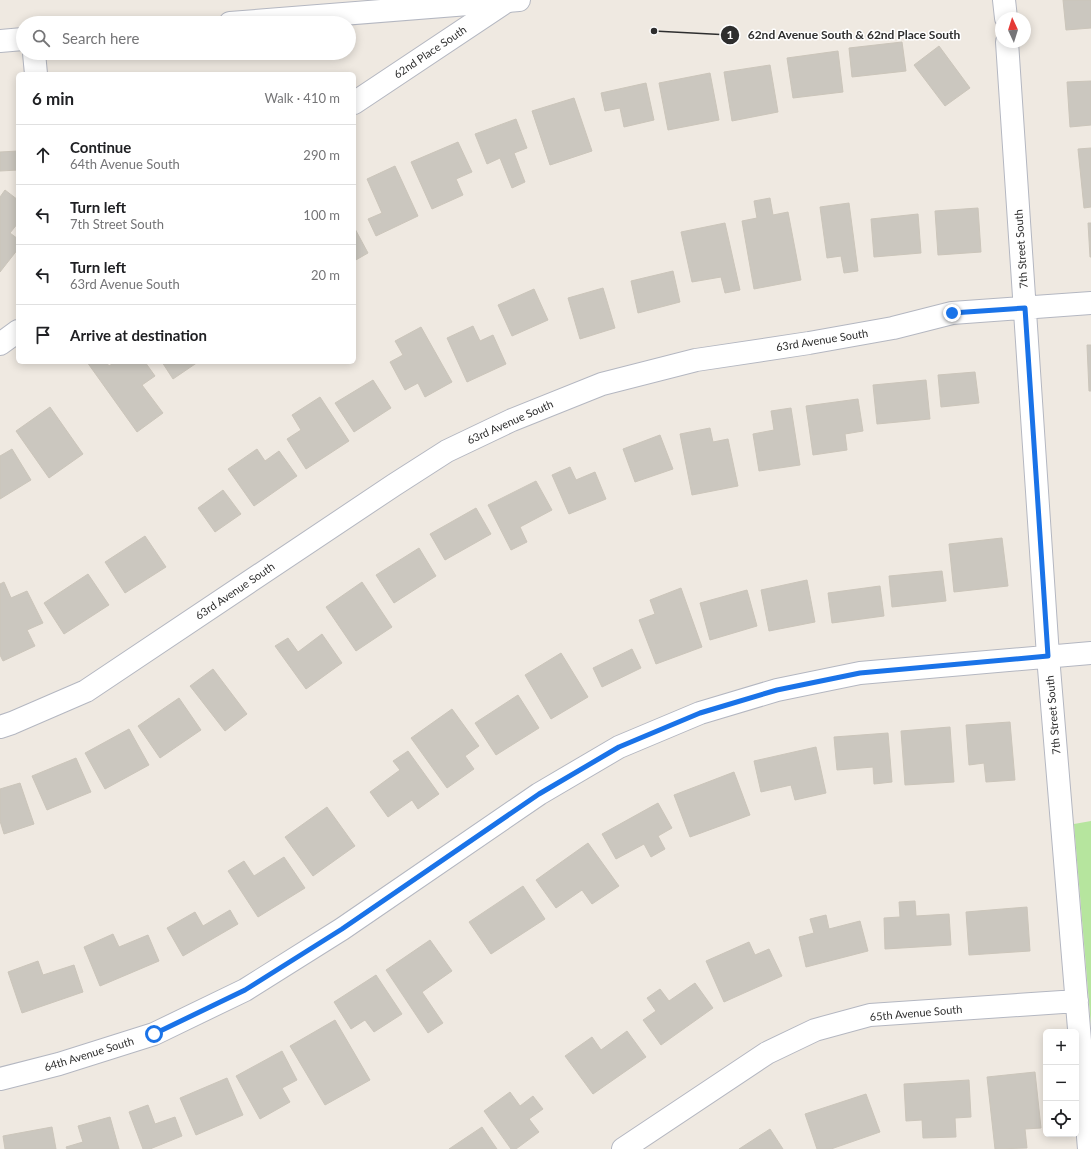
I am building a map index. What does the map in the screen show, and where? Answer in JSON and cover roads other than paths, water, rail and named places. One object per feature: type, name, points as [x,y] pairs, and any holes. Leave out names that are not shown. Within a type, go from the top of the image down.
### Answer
[{"type":"street","points":[[316,16],[513,0]]},
{"type":"street","name":"62nd Place South","points":[[356,102],[513,0]]},
{"type":"street","points":[[1004,0],[1005,12]]},
{"type":"street","points":[[0,41],[16,40]]},
{"type":"street","name":"7th Street South","points":[[1007,48],[1048,656],[1089,1149]]},
{"type":"street","points":[[35,60],[36,72]]},
{"type":"street","name":"63rd Avenue South","points":[[0,727],[86,690],[447,451],[512,420],[602,384],[696,360],[893,328],[952,313],[1091,303]]},
{"type":"street","points":[[0,344],[16,332]]},
{"type":"street","name":"64th Avenue South","points":[[0,1079],[59,1064],[154,1034],[245,990],[342,929],[539,794],[619,747],[700,713],[777,690],[860,673],[1091,653]]},
{"type":"street","name":"65th Avenue South","points":[[623,1149],[767,1053],[815,1030],[870,1015],[1077,1001]]},
{"type":"place","name":"62nd Avenue South & 62nd Place South","points":[[654,31]]}]
